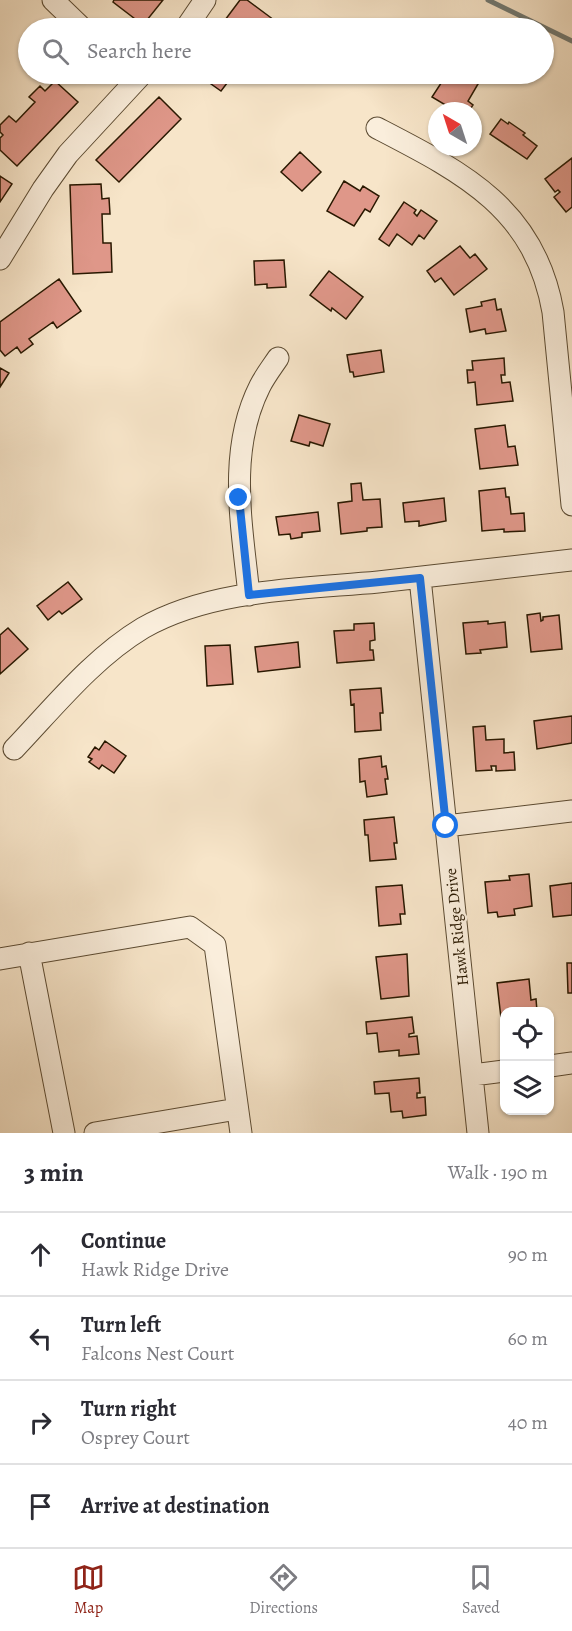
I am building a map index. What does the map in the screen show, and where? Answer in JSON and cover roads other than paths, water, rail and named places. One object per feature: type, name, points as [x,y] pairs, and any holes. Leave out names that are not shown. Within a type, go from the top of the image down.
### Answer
[{"type":"street","points":[[53,0],[72,18]]},
{"type":"street","points":[[193,18],[205,0]]},
{"type":"street","points":[[0,257],[68,154],[127,84]]},
{"type":"street","points":[[377,128],[460,173],[477,185],[501,207],[529,246],[544,279],[553,312],[572,505]]},
{"type":"street","points":[[249,595],[239,498],[240,456],[248,416],[260,386],[278,358]]},
{"type":"street","points":[[14,749],[92,668],[127,639],[166,617],[204,604],[249,595],[572,560]]},
{"type":"street","name":"Hawk Ridge Drive","points":[[420,578],[478,1133]]},
{"type":"street","points":[[446,826],[572,811]]},
{"type":"street","points":[[0,959],[190,927],[215,945],[241,1133]]},
{"type":"street","points":[[29,953],[64,1133]]},
{"type":"street","points":[[554,1065],[572,1063]]},
{"type":"street","points":[[473,1075],[500,1072]]},
{"type":"street","points":[[94,1133],[237,1109]]},
{"type":"waterway","points":[[488,0],[525,18]]},
{"type":"waterway","points":[[554,32],[572,41]]}]
